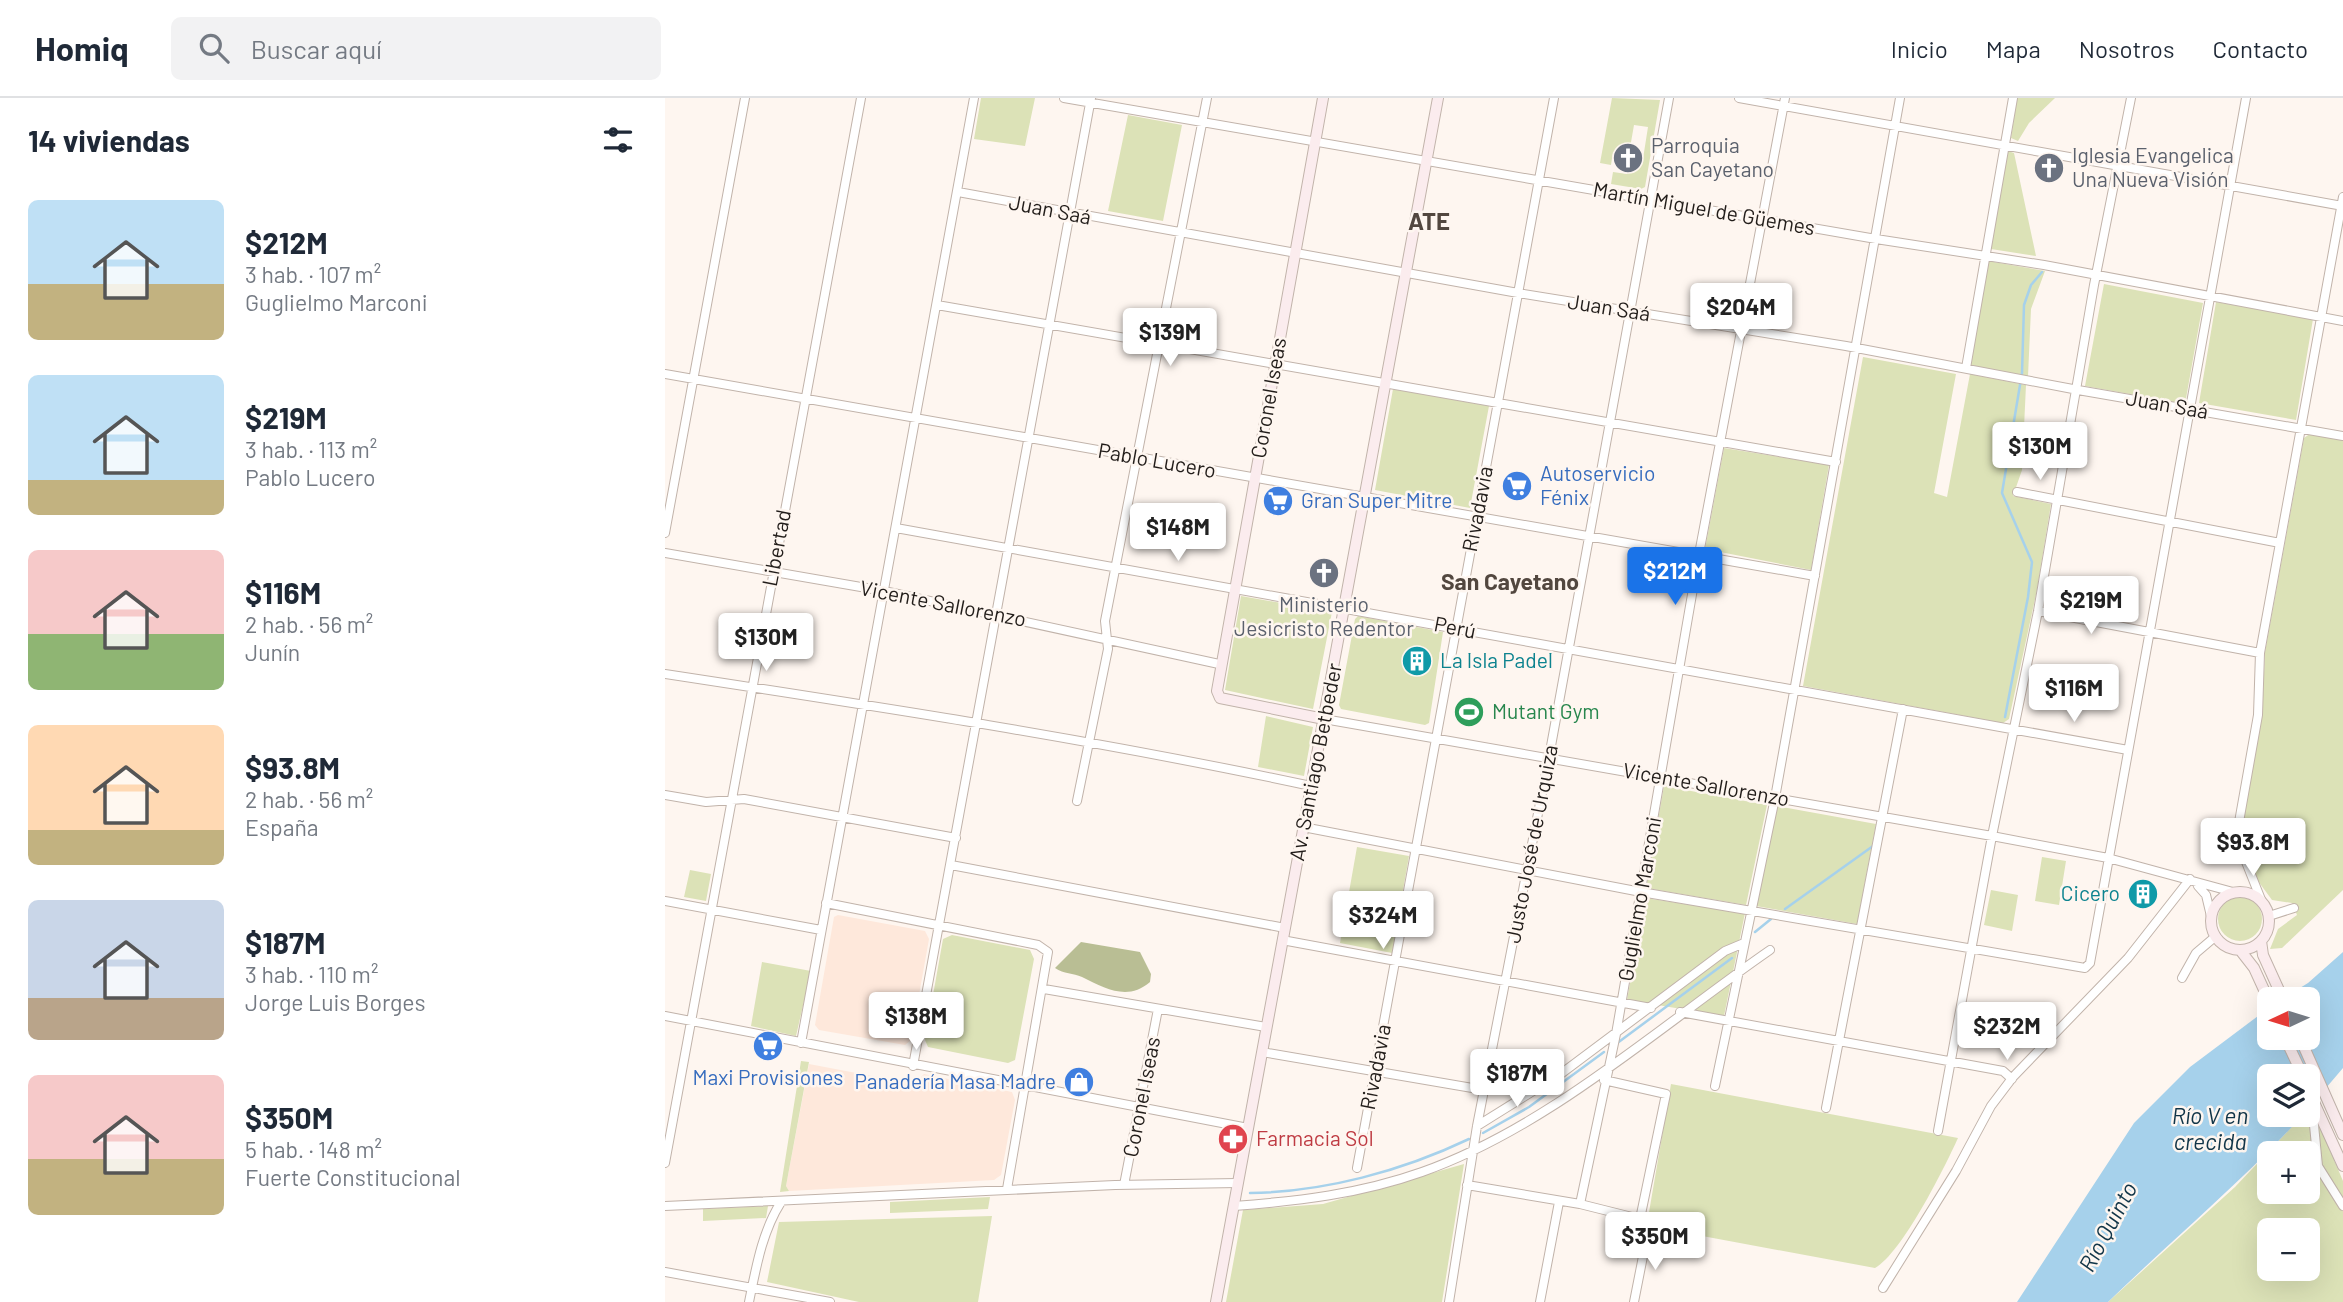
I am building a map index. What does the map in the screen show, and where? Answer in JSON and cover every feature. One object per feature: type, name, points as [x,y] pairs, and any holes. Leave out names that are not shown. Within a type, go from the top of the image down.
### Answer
[{"type":"street","points":[[665,533],[744,98]]},
{"type":"street","name":"Libertad","points":[[665,1163],[667,1136],[861,98]]},
{"type":"street","points":[[801,1043],[974,98]]},
{"type":"street","name":"Martín Miguel de Güemes","points":[[1064,98],[1090,100],[1539,181],[2097,275],[2343,321]]},
{"type":"street","points":[[1077,801],[1108,649],[1105,621],[1206,98]]},
{"type":"street","name":"Coronel Iseas","points":[[1220,698],[1217,691],[1220,664],[1323,98]]},
{"type":"street","name":"Av. Santiago Betbeder","points":[[1216,1302],[1438,98]]},
{"type":"street","name":"Rivadavia","points":[[1357,1168],[1418,849],[1455,628],[1554,98]]},
{"type":"street","name":"Justo José de Urquiza","points":[[1449,1302],[1477,1126],[1549,757],[1587,536],[1669,98]]},
{"type":"street","points":[[1739,98],[1784,101],[1895,126],[2343,203],[2260,653],[2257,715],[2239,822],[2244,857],[2269,916],[2267,930],[2261,941],[2240,950],[2227,947],[2216,936],[2206,895],[2190,879],[2128,957],[2012,1079],[1978,1125],[1956,1171],[1883,1288]]},
{"type":"street","points":[[1714,1086],[1775,798],[1900,98]]},
{"type":"street","points":[[1966,368],[2013,98]]},
{"type":"street","points":[[1938,1131],[1992,836],[2059,500],[2097,275],[2131,98]]},
{"type":"street","points":[[1303,827],[1641,892],[2078,968],[2090,963],[2246,98]]},
{"type":"street","points":[[913,1066],[1090,100]]},
{"type":"street","name":"Guglielmo Marconi","points":[[1580,1204],[1622,1002],[1699,554],[1784,101]]},
{"type":"street","name":"Juan Saá","points":[[958,192],[1069,214],[1518,293],[1857,348],[2343,436]]},
{"type":"street","points":[[937,305],[1836,462]]},
{"type":"street","name":"Pablo Lucero","points":[[665,374],[1815,576]]},
{"type":"street","points":[[2017,492],[2280,542]]},
{"type":"street","name":"Perú","points":[[896,528],[1345,606],[1567,649],[2128,750]]},
{"type":"street","name":"Vicente Sallorenzo","points":[[665,553],[884,591],[1220,664]]},
{"type":"street","points":[[2038,611],[2260,653]]},
{"type":"street","points":[[665,674],[863,704],[1089,743],[1311,786]]},
{"type":"street","name":"Vicente Sallorenzo","points":[[1220,698],[1324,719],[2108,858],[2190,879],[2209,888],[2233,892]]},
{"type":"street","points":[[1826,1108],[1903,709]]},
{"type":"street","points":[[665,794],[706,802],[732,798],[956,838]]},
{"type":"street","points":[[951,865],[1285,928]]},
{"type":"street","points":[[2211,916],[2215,904],[2233,892],[2247,893],[2262,902]]},
{"type":"street","points":[[665,901],[821,930]]},
{"type":"street","points":[[826,903],[1043,946],[1048,952],[1044,989],[1007,1189]]},
{"type":"street","points":[[2269,916],[2294,908]]},
{"type":"street","points":[[2182,978],[2196,953],[2216,936]]},
{"type":"street","points":[[1282,940],[1651,1008]]},
{"type":"street","points":[[2261,941],[2278,987]]},
{"type":"street","points":[[1477,1126],[1527,1097],[1616,1034],[1725,951],[1744,943]]},
{"type":"street","points":[[1234,1206],[1313,1199],[1377,1186],[1473,1152],[1609,1067],[1677,1012],[1770,950]]},
{"type":"street","points":[[2240,950],[2254,968],[2263,987]]},
{"type":"street","points":[[1044,989],[1266,1027]]},
{"type":"street","name":"Coronel Iseas","points":[[1124,1185],[1159,1009]]},
{"type":"street","points":[[1677,1012],[2003,1071],[2012,1079]]},
{"type":"street","points":[[665,1016],[913,1066],[1248,1128]]},
{"type":"street","points":[[2305,1050],[2343,1135]]},
{"type":"street","points":[[1262,1052],[1484,1090]]},
{"type":"street","points":[[1604,1080],[1666,1094],[1640,1219],[1647,1236],[1635,1302]]},
{"type":"street","points":[[2320,1115],[2342,1164]]},
{"type":"street","points":[[2314,1127],[2318,1166],[2343,1206]]},
{"type":"street","points":[[665,1206],[1007,1189],[1238,1183]]},
{"type":"street","points":[[1467,1185],[1580,1204],[1640,1219]]},
{"type":"street","points":[[749,1302],[771,1218],[781,1202]]},
{"type":"street","points":[[1540,1302],[1559,1202]]},
{"type":"street","points":[[665,1272],[829,1302]]},
{"type":"shaded area","points":[[838,915],[925,931],[929,939],[911,1040],[905,1045],[819,1030],[815,1025],[834,917]]},
{"type":"shaded area","points":[[809,1064],[914,1084],[924,1074],[1012,1092],[1015,1100],[1001,1175],[994,1180],[789,1191],[786,1186]]},
{"type":"green space","points":[[981,98],[1035,98],[1025,146],[974,139]]},
{"type":"green space","points":[[1612,98],[1660,100],[1645,187],[1641,189],[1611,184],[1613,172],[1627,174],[1629,163],[1642,165],[1648,127],[1634,125],[1630,148],[1623,147],[1621,153],[1613,152],[1611,165],[1600,163]]},
{"type":"green space","points":[[2017,98],[2055,98],[2029,123],[2018,141],[2011,138]]},
{"type":"green space","points":[[1128,115],[1182,125],[1163,221],[1108,211]]},
{"type":"green space","points":[[2008,151],[2014,153],[2036,256],[1991,249]]},
{"type":"green space","points":[[1988,261],[2045,271],[2031,309],[2028,376],[1970,365]]},
{"type":"green space","points":[[2104,284],[2203,303],[2185,404],[2085,386]]},
{"type":"green space","points":[[2216,302],[2313,319],[2296,420],[2199,403]]},
{"type":"green space","points":[[1863,357],[1956,374],[1934,493],[1947,497],[1970,374],[2026,385],[2022,470],[2013,496],[2051,504],[2037,590],[2009,719],[2003,723],[1803,686]]},
{"type":"green space","points":[[1393,389],[1489,406],[1470,508],[1375,490]]},
{"type":"green space","points":[[2311,433],[2343,439],[2343,890],[2282,948],[2270,949],[2278,929],[2297,915],[2292,903],[2272,900],[2258,881],[2246,846],[2244,812],[2262,716],[2265,652],[2304,438]]},
{"type":"green space","points":[[1724,448],[1829,465],[1811,570],[1705,549]]},
{"type":"green space","points":[[1241,596],[1332,612],[1313,709],[1225,690]]},
{"type":"green space","name":"La Isla Padel","points":[[1358,616],[1443,632],[1429,723],[1425,725],[1341,709],[1339,705],[1355,619]]},
{"type":"green space","points":[[1266,716],[1313,727],[1304,776],[1258,767]]},
{"type":"green space","points":[[1664,786],[1767,805],[1746,905],[1646,888]]},
{"type":"green space","points":[[1777,806],[1876,824],[1857,924],[1756,906]]},
{"type":"green space","points":[[1357,847],[1409,856],[1392,953],[1340,943]]},
{"type":"green space","points":[[2042,857],[2066,861],[2059,905],[2035,901]]},
{"type":"green space","points":[[690,870],[711,874],[706,901],[684,897]]},
{"type":"green space","points":[[1991,890],[2018,895],[2012,931],[1984,925]]},
{"type":"green space","points":[[2240,897],[2255,904],[2262,919],[2255,934],[2240,941],[2225,934],[2218,919],[2225,904]]},
{"type":"green space","points":[[1645,898],[1745,913],[1724,1016],[1627,1000]]},
{"type":"green space","points":[[952,935],[1030,950],[1034,959],[1015,1060],[1008,1063],[928,1047],[925,1040],[943,939]]},
{"type":"green space","points":[[1081,942],[1140,952],[1151,974],[1150,982],[1133,991],[1117,991],[1055,968]]},
{"type":"green space","points":[[762,962],[811,971],[796,1036],[751,1026]]},
{"type":"green space","points":[[801,1061],[809,1062],[786,1186],[789,1191],[780,1192]]},
{"type":"green space","points":[[1671,1084],[1958,1138],[1933,1189],[1909,1228],[1886,1259],[1875,1268],[1654,1227],[1648,1218]]},
{"type":"green space","points":[[2292,1127],[2320,1127],[2343,1181],[2343,1302],[2108,1302],[2235,1187],[2257,1164],[2257,1204],[2320,1204],[2320,1141],[2278,1141]]},
{"type":"green space","points":[[1464,1164],[1442,1302],[1226,1302],[1243,1210],[1323,1204]]},
{"type":"green space","points":[[990,1197],[988,1209],[890,1213],[890,1202]]},
{"type":"green space","points":[[768,1206],[766,1218],[703,1221],[703,1209]]},
{"type":"green space","points":[[992,1216],[978,1302],[859,1302],[767,1282],[779,1222]]},
{"type":"water","name":"Río V en crecida","points":[[2343,952],[2343,1068],[2320,1095],[2320,1064],[2257,1064],[2257,1127],[2292,1127],[2279,1141],[2257,1141],[2257,1163],[2108,1302],[2017,1302],[2134,1123],[2190,1067],[2257,1017],[2257,1050],[2321,1050],[2321,987],[2302,987]]},
{"type":"waterway","points":[[2005,717],[2032,562],[2002,493],[2022,373],[2024,305],[2031,285],[2042,272]]},
{"type":"waterway","points":[[1785,909],[1873,846]]},
{"type":"waterway","points":[[1755,932],[1771,919]]},
{"type":"waterway","points":[[1616,1044],[1732,958]]},
{"type":"waterway","points":[[1483,1133],[1529,1107],[1604,1052]]},
{"type":"waterway","points":[[1250,1193],[1306,1189],[1362,1178],[1417,1161],[1469,1139]]},
{"type":"place","name":"Parroquia San Cayetano","points":[[1628,158]]},
{"type":"place","name":"Iglesia Evangelica Una Nueva Visión","points":[[2049,168]]},
{"type":"place","name":"Autoservicio Fénix","points":[[1517,486]]},
{"type":"place","name":"Gran Super Mitre","points":[[1278,501]]},
{"type":"place","name":"Ministerio Jesicristo Redentor","points":[[1324,573]]},
{"type":"place","name":"La Isla Padel","points":[[1417,661]]},
{"type":"place","name":"Mutant Gym","points":[[1469,712]]},
{"type":"place","name":"Cicero","points":[[2143,894]]},
{"type":"place","name":"Maxi Provisiones","points":[[768,1046]]},
{"type":"place","name":"Panadería Masa Madre","points":[[1079,1082]]},
{"type":"place","name":"Farmacia Sol","points":[[1233,1139]]},
{"type":"district","name":"ATE","points":[[1429,222]]},
{"type":"district","name":"San Cayetano","points":[[1510,582]]},
{"type":"water label","name":"Río Quinto","points":[[2108,1227]]}]
